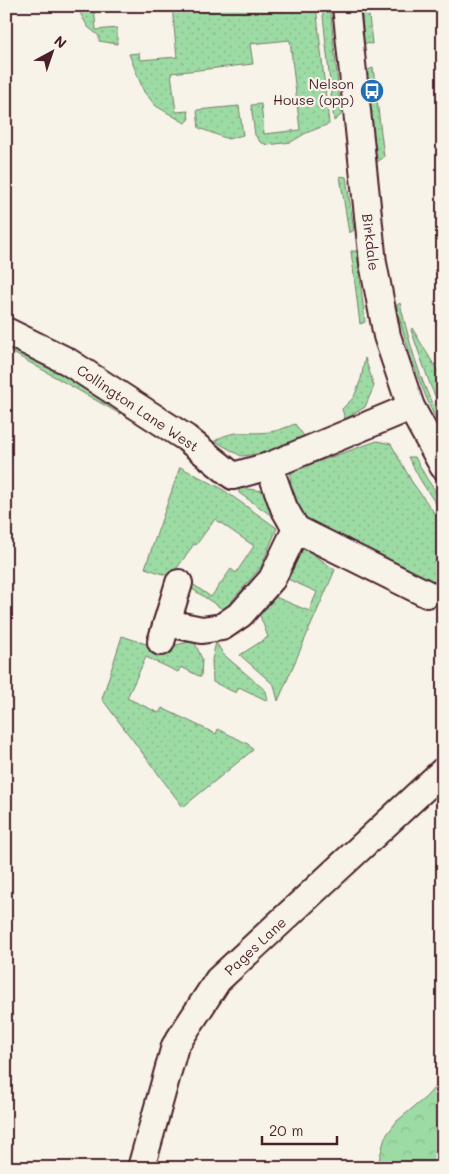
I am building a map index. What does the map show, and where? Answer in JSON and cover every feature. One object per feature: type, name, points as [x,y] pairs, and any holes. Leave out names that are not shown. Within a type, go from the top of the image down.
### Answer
[{"type":"street","name":"Birkdale","points":[[346,6],[373,263],[388,336],[411,407],[443,466]]},
{"type":"street","name":"Collington Lane West","points":[[6,331],[67,361],[186,438],[233,476],[269,466],[411,407]]},
{"type":"street","points":[[269,466],[284,508],[296,528],[426,594]]},
{"type":"street","points":[[179,583],[164,632],[202,630],[222,626],[241,614],[272,579],[296,528]]},
{"type":"street","name":"Pages Lane","points":[[141,1168],[175,1046],[218,980],[443,771]]},
{"type":"green space","points":[[76,6],[94,6],[96,30],[117,28],[117,44],[99,41],[99,36],[88,27]]},
{"type":"green space","points":[[172,6],[316,6],[329,124],[306,133],[291,142],[268,145],[260,142],[255,135],[251,105],[261,104],[264,134],[300,130],[290,40],[250,44],[253,64],[171,73],[176,112],[188,111],[189,120],[185,123],[156,106],[144,92],[129,54],[139,53],[140,60],[177,57]]},
{"type":"green space","points":[[322,6],[330,6],[341,115],[334,121]]},
{"type":"green space","points":[[361,6],[368,6],[372,44],[364,43]]},
{"type":"green space","points":[[373,68],[384,157],[377,162],[366,71]]},
{"type":"green space","points":[[239,106],[243,135],[228,139],[199,128],[197,110]]},
{"type":"green space","points":[[340,176],[346,177],[354,230],[349,233]]},
{"type":"green space","points":[[351,251],[357,251],[365,322],[360,324]]},
{"type":"green space","points":[[400,303],[415,359],[427,392],[440,417],[443,434],[428,403],[405,340],[396,306]]},
{"type":"green space","points":[[412,328],[443,380],[443,413],[431,387],[411,330]]},
{"type":"green space","points":[[6,342],[121,406],[120,414],[6,349]]},
{"type":"green space","points":[[365,358],[374,386],[365,407],[345,419],[342,409],[354,397],[361,379]]},
{"type":"green space","points":[[295,424],[307,440],[268,453],[241,456],[215,441],[235,433],[261,433],[282,429]]},
{"type":"green space","points":[[377,441],[391,444],[412,482],[443,525],[443,597],[433,586],[324,532],[306,519],[297,509],[290,494],[291,471]]},
{"type":"green space","points":[[408,457],[415,457],[443,502],[443,515],[421,481]]},
{"type":"green space","points":[[180,467],[219,487],[277,528],[261,567],[224,610],[186,585],[187,580],[211,597],[231,569],[236,573],[254,546],[215,519],[196,545],[194,544],[175,571],[169,576],[145,568]]},
{"type":"green space","points":[[239,488],[264,491],[278,520],[239,493]]},
{"type":"green space","points":[[302,546],[335,570],[278,701],[274,685],[240,655],[268,637],[259,613],[273,596],[309,611],[317,592],[283,577]]},
{"type":"green space","points":[[122,636],[146,644],[166,647],[194,641],[202,659],[201,677],[181,667],[178,672],[146,657],[127,698],[159,713],[162,708],[216,734],[218,729],[248,744],[253,750],[183,807],[102,699]]},
{"type":"green space","points":[[216,642],[223,654],[266,691],[268,701],[239,687],[236,693],[213,682],[212,660]]},
{"type":"green space","points":[[443,1078],[443,1168],[377,1168],[385,1137],[397,1121],[426,1097]]},
{"type":"place","name":"Nelson House (opp)","points":[[372,91]]}]
